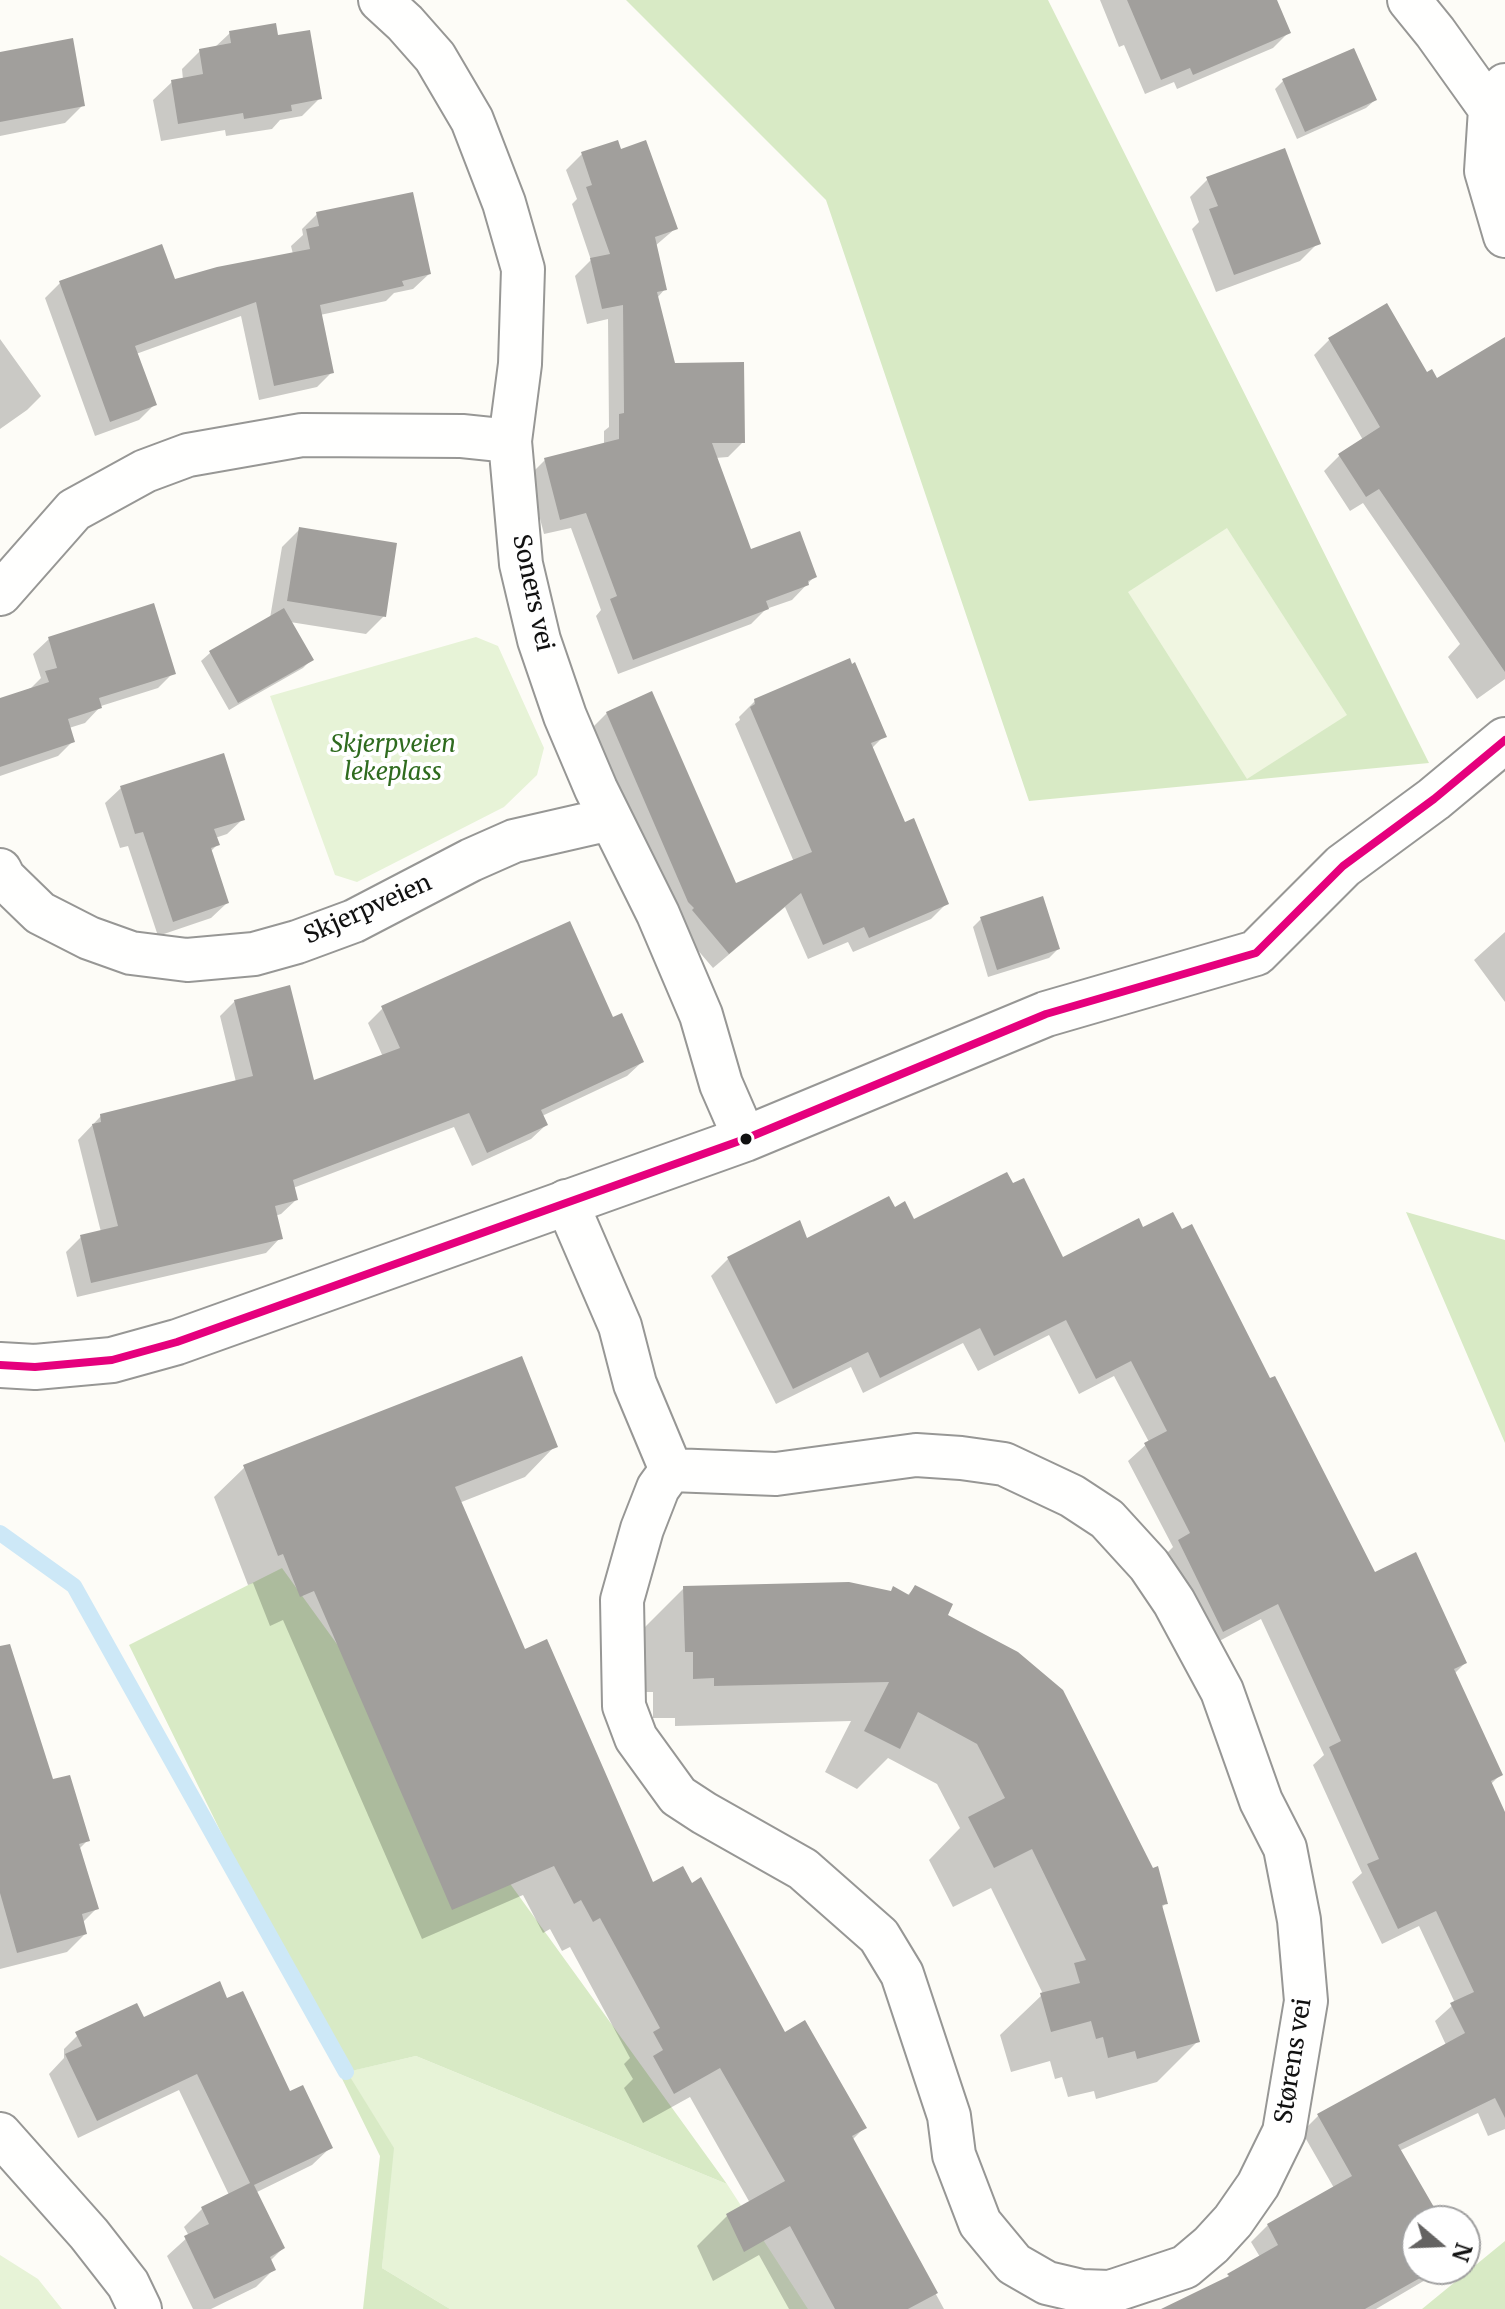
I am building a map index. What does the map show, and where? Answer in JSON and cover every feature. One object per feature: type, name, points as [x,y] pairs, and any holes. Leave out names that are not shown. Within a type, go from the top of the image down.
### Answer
[{"type":"street","name":"Soners vei","points":[[380,0],[435,57],[472,120],[504,203],[523,269],[520,364],[510,441],[521,564],[539,640],[565,716],[610,819],[658,914],[695,1001],[721,1084],[745,1139]]},
{"type":"street","points":[[1409,0],[1435,32],[1498,97],[1486,171],[1505,236]]},
{"type":"street","points":[[0,594],[74,510],[145,471],[188,455],[302,435],[462,436],[510,441]]},
{"type":"street","points":[[0,1365],[35,1367],[112,1360],[164,1346],[566,1201],[674,1166],[1046,1014],[1256,953],[1343,866],[1434,799],[1505,740]]},
{"type":"street","name":"Skjerpveien","points":[[0,870],[4,878],[40,913],[89,938],[131,953],[187,960],[254,954],[297,942],[354,921],[514,841],[610,819]]},
{"type":"street","points":[[566,1201],[620,1326],[635,1384],[671,1470]]},
{"type":"street","name":"Størens vei","points":[[916,1455],[1004,1464],[1072,1496],[1107,1519],[1149,1565],[1174,1602],[1222,1691],[1261,1801],[1285,1848],[1299,1920],[1306,2001],[1284,2132],[1258,2185],[1233,2221],[1185,2267],[1110,2292],[1081,2291],[1047,2283],[1014,2264],[980,2223],[954,2155],[949,2116],[902,1974],[879,1936],[803,1869],[678,1796],[636,1738],[624,1706],[622,1600],[642,1529],[658,1488],[671,1470],[776,1474],[916,1455]]},
{"type":"street","points":[[0,2134],[89,2234],[128,2284],[140,2309]]},
{"type":"green space","points":[[626,0],[1048,0],[1429,763],[1029,801],[826,200]]},
{"type":"green space","points":[[1227,528],[1347,715],[1247,779],[1128,592]]},
{"type":"green space","name":"Skjerpveien lekeplass","points":[[476,637],[498,646],[544,748],[537,775],[504,807],[357,882],[335,875],[270,696]]},
{"type":"green space","points":[[1406,1212],[1505,1240],[1505,1443]]},
{"type":"green space","points":[[282,1568],[727,2184],[416,2056],[347,2072],[394,2148],[382,2268],[450,2309],[363,2309],[380,2156],[129,1645]]},
{"type":"green space","points":[[416,2056],[727,2184],[808,2309],[450,2309],[382,2268],[393,2148],[346,2072]]},
{"type":"green space","points":[[1505,2241],[1505,2309],[1422,2309],[1451,2285],[1481,2285],[1481,2261]]},
{"type":"green space","points":[[0,2255],[38,2279],[62,2309],[0,2309]]},
{"type":"building","points":[[1127,0],[1277,0],[1291,33],[1193,75],[1190,68],[1161,80]]},
{"type":"building","points":[[276,23],[278,35],[310,30],[322,99],[291,105],[292,111],[244,119],[243,113],[178,124],[171,80],[203,74],[199,49],[231,43],[229,31]]},
{"type":"building","points":[[73,38],[85,106],[0,122],[0,52]]},
{"type":"building","points":[[1354,48],[1377,100],[1305,132],[1282,79]]},
{"type":"building","points":[[618,140],[621,149],[646,140],[678,229],[655,237],[667,290],[657,292],[675,363],[744,362],[745,443],[712,443],[751,549],[800,531],[817,577],[808,581],[809,585],[766,601],[769,609],[633,660],[610,599],[617,596],[586,513],[560,520],[544,458],[619,439],[619,414],[624,413],[623,305],[602,309],[590,258],[610,254],[586,187],[592,185],[581,152]]},
{"type":"building","points":[[1285,148],[1321,244],[1234,275],[1209,209],[1218,206],[1206,177]]},
{"type":"building","points":[[413,192],[431,274],[402,281],[404,286],[320,305],[334,373],[274,386],[256,302],[135,346],[157,405],[110,422],[59,281],[162,244],[175,279],[217,267],[310,249],[306,229],[319,226],[316,212]]},
{"type":"building","points":[[1387,303],[1427,372],[1432,369],[1437,378],[1505,337],[1505,672],[1379,489],[1366,497],[1338,454],[1380,427],[1328,338]]},
{"type":"building","points":[[299,527],[397,543],[386,617],[287,601]]},
{"type":"building","points":[[154,603],[176,674],[99,698],[102,708],[68,719],[75,742],[0,767],[0,698],[49,682],[45,671],[57,668],[48,637]]},
{"type":"building","points":[[284,608],[314,660],[238,703],[209,651]]},
{"type":"building","points":[[850,658],[852,664],[855,662],[887,737],[871,743],[905,822],[914,818],[949,904],[869,938],[864,927],[823,945],[801,893],[729,954],[692,910],[694,908],[688,902],[606,712],[652,691],[736,883],[812,852],[750,707],[755,704],[754,699]]},
{"type":"building","points":[[224,753],[245,820],[214,829],[220,845],[211,848],[229,903],[173,922],[143,832],[135,834],[120,786]]},
{"type":"building","points":[[1043,896],[1060,949],[997,970],[980,917]]},
{"type":"building","points":[[570,921],[613,1017],[622,1013],[644,1062],[541,1110],[548,1125],[487,1153],[469,1113],[293,1180],[298,1200],[275,1206],[283,1239],[91,1283],[80,1235],[118,1226],[92,1124],[101,1122],[100,1114],[253,1076],[234,1000],[290,985],[314,1080],[400,1048],[381,1006]]},
{"type":"building","points":[[1007,1172],[1013,1183],[1024,1178],[1063,1257],[1139,1218],[1143,1227],[1173,1212],[1182,1229],[1192,1224],[1270,1378],[1275,1376],[1375,1572],[1416,1552],[1467,1663],[1454,1669],[1503,1775],[1491,1781],[1505,1812],[1505,2118],[1495,2098],[1398,2145],[1433,2205],[1401,2205],[1401,2285],[1408,2285],[1365,2309],[1161,2309],[1229,2276],[1227,2274],[1278,2245],[1267,2224],[1352,2176],[1317,2114],[1465,2033],[1450,2003],[1474,1992],[1436,1911],[1398,1929],[1367,1864],[1379,1859],[1329,1747],[1341,1741],[1278,1604],[1223,1632],[1178,1540],[1190,1533],[1144,1443],[1167,1431],[1131,1361],[1096,1379],[1066,1320],[994,1356],[980,1328],[880,1378],[868,1352],[793,1389],[727,1257],[800,1220],[807,1238],[889,1196],[895,1207],[905,1201],[914,1219]]},
{"type":"building","points":[[522,1356],[558,1447],[455,1487],[525,1649],[547,1639],[653,1882],[683,1866],[692,1883],[701,1877],[785,2032],[805,2020],[867,2128],[852,2136],[938,2293],[908,2309],[835,2309],[790,2226],[744,2252],[726,2214],[785,2181],[720,2068],[674,2094],[653,2056],[663,2050],[653,2032],[660,2028],[600,1918],[593,1922],[581,1900],[574,1904],[554,1866],[452,1910],[314,1591],[300,1597],[283,1554],[278,1556],[243,1465]]},
{"type":"building","points":[[849,1582],[891,1591],[893,1586],[909,1595],[915,1585],[953,1604],[948,1615],[1018,1652],[1063,1690],[1153,1868],[1158,1866],[1168,1904],[1162,1905],[1200,2042],[1137,2059],[1135,2051],[1108,2058],[1103,2037],[1096,2039],[1091,2021],[1051,2032],[1040,1993],[1080,1983],[1074,1963],[1086,1960],[1032,1849],[994,1868],[968,1817],[1005,1798],[977,1744],[918,1712],[900,1749],[864,1731],[889,1682],[714,1686],[714,1678],[693,1679],[693,1652],[685,1652],[683,1586]]},
{"type":"building","points":[[10,1644],[53,1779],[70,1775],[90,1841],[79,1844],[99,1909],[82,1914],[87,1934],[17,1953],[0,1893],[0,1646]]},
{"type":"building","points":[[220,1981],[227,1998],[243,1991],[290,2091],[303,2085],[333,2148],[254,2185],[285,2248],[270,2257],[276,2270],[214,2299],[184,2236],[209,2224],[201,2207],[250,2183],[197,2074],[97,2121],[65,2054],[82,2046],[75,2032],[137,2003],[144,2017]]},
{"type":"waterway","points":[[0,1533],[74,1586],[346,2072]]},
{"type":"transit line","points":[[0,1365],[35,1367],[112,1360],[177,1342],[745,1139],[1046,1014],[1256,953],[1343,866],[1434,799],[1505,740]]}]
